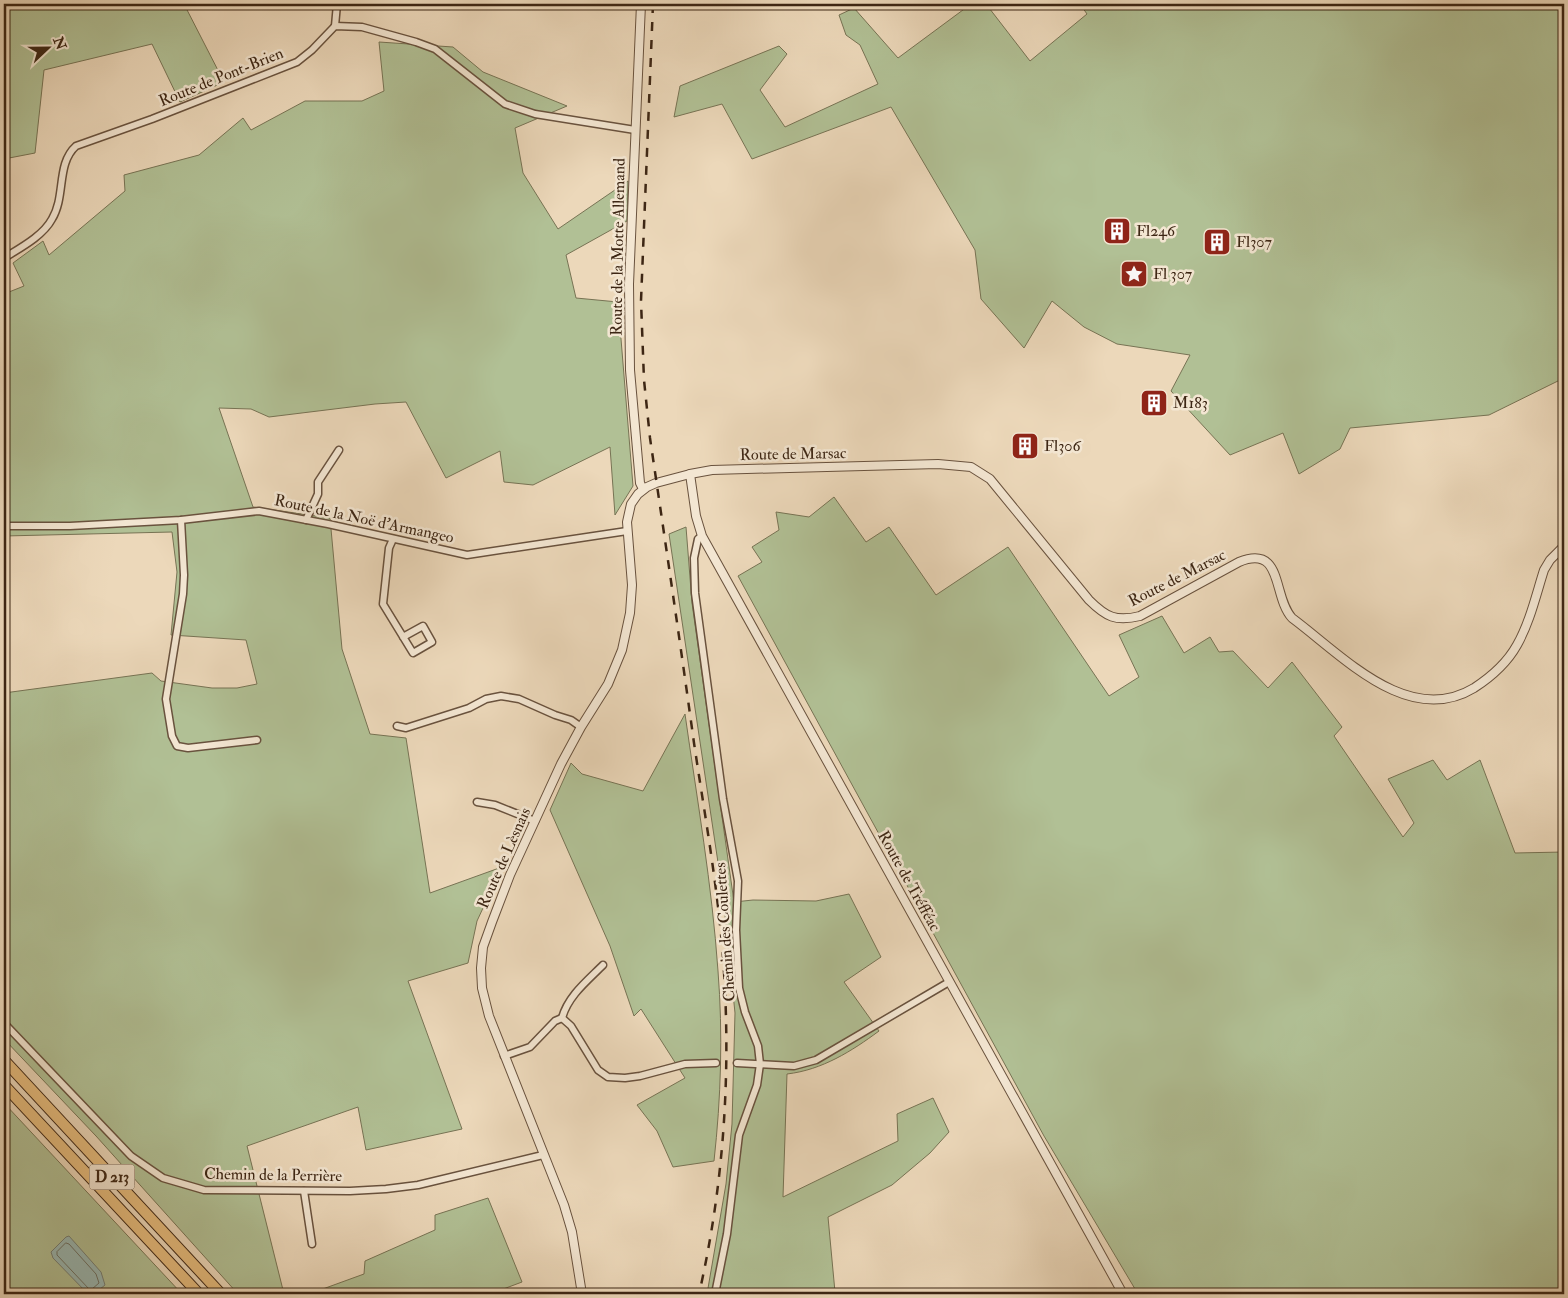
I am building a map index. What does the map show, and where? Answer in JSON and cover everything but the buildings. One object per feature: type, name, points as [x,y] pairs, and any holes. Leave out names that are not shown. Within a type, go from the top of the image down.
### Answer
[{"type":"highway","name":"D 213","points":[[4,1060],[221,1294]]},
{"type":"highway","name":"D 213","points":[[4,1085],[199,1294]]},
{"type":"street","points":[[337,4],[336,26],[362,27],[435,49],[506,104],[536,114],[634,130]]},
{"type":"street","name":"Route de la Motte Allemand","points":[[641,4],[634,130],[629,284],[630,370],[640,483],[643,489]]},
{"type":"street","name":"Route de Pont-Brien","points":[[4,258],[41,233],[52,221],[59,206],[64,164],[68,153],[76,146],[152,119],[297,62],[336,26]]},
{"type":"street","points":[[306,520],[318,494],[318,482],[339,450]]},
{"type":"street","name":"Route de Marsac","points":[[690,474],[730,469],[938,464],[971,467],[990,479],[1089,600],[1107,615],[1128,619],[1140,616],[1239,562],[1260,557],[1268,562],[1274,571],[1283,604],[1292,618],[1356,668],[1380,684],[1414,698],[1424,700],[1461,695],[1482,683],[1501,666],[1517,645],[1544,570],[1550,560],[1564,546]]},
{"type":"street","points":[[643,489],[656,483],[690,474]]},
{"type":"street","name":"Route de Tréfféac","points":[[690,474],[696,516],[702,536],[1123,1294]]},
{"type":"street","name":"Route de Lèsnais","points":[[582,1294],[572,1232],[564,1206],[489,1016],[482,988],[481,968],[483,947],[510,874],[561,764],[581,726],[608,684],[622,650],[630,613],[631,594],[627,530],[628,515],[631,504],[643,489]]},
{"type":"street","name":"Route de la Noë d'Armangeo","points":[[4,526],[70,526],[180,520],[259,511],[467,555],[627,530]]},
{"type":"street","points":[[180,520],[184,575],[183,594],[166,699],[172,736],[177,746],[188,748],[257,740]]},
{"type":"street","name":"Chemin des Coulettes","points":[[702,536],[698,539],[694,558],[695,593],[723,798],[738,881],[736,930],[739,988],[745,1012],[758,1046],[760,1064],[757,1085],[739,1136],[727,1234],[715,1294]]},
{"type":"street","points":[[392,539],[389,548],[383,604],[413,653],[432,642],[422,626],[404,637]]},
{"type":"street","points":[[397,726],[406,728],[469,708],[486,699],[501,696],[519,699],[571,720],[581,726]]},
{"type":"street","points":[[477,802],[495,805],[535,821]]},
{"type":"street","points":[[562,1018],[565,1008],[583,985],[603,966]]},
{"type":"street","points":[[737,1063],[794,1066],[816,1060],[949,982]]},
{"type":"street","points":[[504,1056],[530,1047],[555,1021],[562,1018]]},
{"type":"street","points":[[562,1018],[571,1026],[598,1070],[608,1077],[625,1078],[685,1064],[716,1063]]},
{"type":"street","name":"Chemin de la Perrière","points":[[4,1023],[131,1156],[163,1178],[204,1190],[350,1191],[418,1185],[543,1155]]},
{"type":"street","points":[[304,1190],[312,1244]]},
{"type":"green space","points":[[4,4],[184,4],[224,82],[180,102],[152,44],[44,70],[35,153],[4,159]]},
{"type":"green space","points":[[971,4],[986,4],[1030,61],[1087,14],[1080,4],[1564,4],[1564,378],[1489,415],[1350,428],[1340,449],[1299,474],[1283,433],[1230,455],[1171,391],[1190,355],[1117,344],[1084,327],[1052,301],[1024,348],[981,299],[975,250],[891,107],[752,159],[722,104],[674,117],[680,86],[779,46],[787,54],[760,90],[785,127],[878,84],[860,45],[846,35],[839,15],[854,8],[898,58]]},
{"type":"green space","points":[[379,42],[453,47],[483,72],[567,106],[515,128],[523,173],[558,229],[628,181],[627,221],[566,255],[576,298],[618,302],[633,486],[615,515],[610,447],[533,485],[504,482],[500,451],[446,478],[406,402],[269,417],[251,409],[219,408],[253,507],[330,518],[342,649],[370,734],[406,738],[430,893],[502,867],[477,921],[468,963],[408,981],[462,1129],[366,1150],[358,1107],[247,1146],[284,1294],[238,1294],[96,1136],[4,1039],[4,693],[152,673],[161,681],[212,688],[237,688],[257,684],[246,640],[171,635],[177,572],[172,532],[4,536],[4,294],[24,286],[13,263],[43,241],[49,255],[125,191],[124,175],[199,155],[243,118],[251,130],[305,101],[362,101],[384,91]]},
{"type":"green space","points":[[834,497],[866,542],[889,527],[936,595],[1008,547],[1109,696],[1139,677],[1119,635],[1162,616],[1184,653],[1210,637],[1219,652],[1233,651],[1268,688],[1292,662],[1342,727],[1334,736],[1403,837],[1414,823],[1388,779],[1433,760],[1447,780],[1480,760],[1515,853],[1564,852],[1564,1294],[1138,1294],[1044,1136],[738,576],[762,562],[752,547],[779,530],[776,512],[809,517]]},
{"type":"green space","points":[[686,527],[692,603],[734,902],[753,900],[816,901],[849,894],[881,957],[844,982],[879,1031],[858,1046],[824,1064],[787,1074],[783,1197],[898,1141],[897,1114],[933,1098],[949,1132],[930,1153],[892,1185],[828,1217],[835,1292],[853,1291],[853,1294],[707,1294],[726,1184],[732,1124],[735,1013],[723,896],[669,534]]},
{"type":"green space","points":[[685,714],[712,907],[720,995],[720,1066],[714,1161],[673,1167],[657,1131],[637,1105],[685,1078],[641,1009],[634,1016],[610,946],[550,810],[571,763],[582,774],[643,791]]},
{"type":"green space","points":[[4,1103],[182,1294],[4,1294]]},
{"type":"green space","points":[[488,1198],[522,1282],[498,1291],[499,1294],[309,1294],[364,1274],[365,1261],[435,1230],[435,1215]]},
{"type":"water","points":[[69,1236],[101,1272],[105,1285],[94,1294],[88,1294],[53,1258],[51,1252]]},
{"type":"railway","points":[[653,4],[641,301],[644,380],[650,438],[713,869],[725,989],[726,1077],[724,1121],[715,1208],[699,1294]]},
{"type":"place","name":"Fl246","points":[[1117,231]]},
{"type":"place","name":"Fl307","points":[[1217,242]]},
{"type":"place","name":"Fl 307","points":[[1134,274]]},
{"type":"place","name":"M183","points":[[1154,403]]},
{"type":"place","name":"Fl306","points":[[1025,446]]}]
